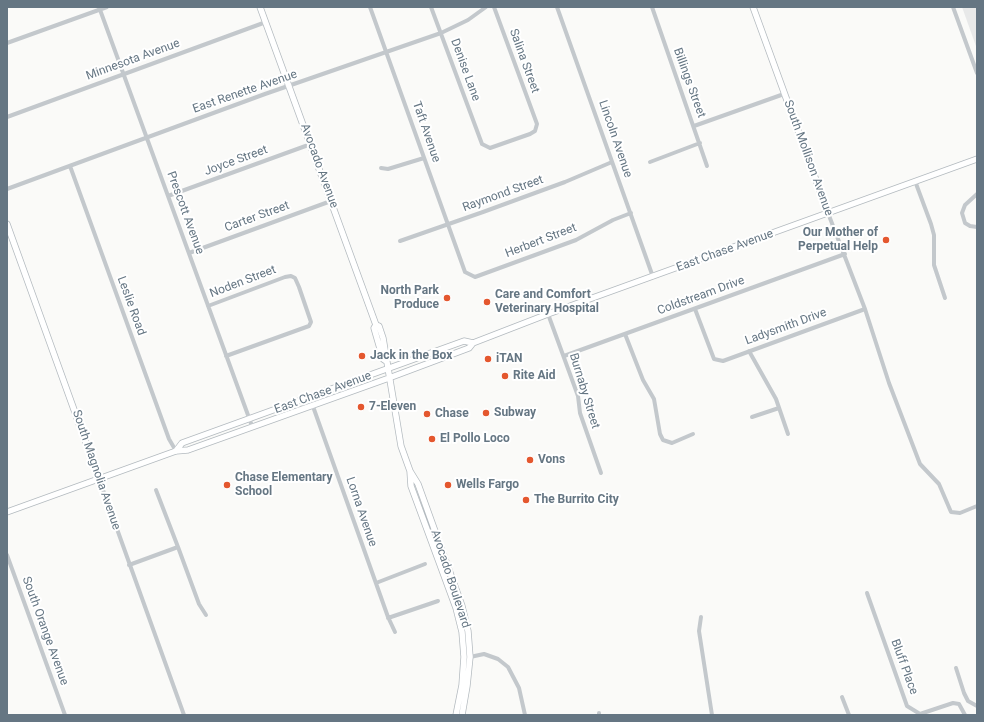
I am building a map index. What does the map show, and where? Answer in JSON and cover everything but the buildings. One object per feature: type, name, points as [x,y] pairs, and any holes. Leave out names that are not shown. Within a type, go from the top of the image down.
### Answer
[{"type":"main road","name":"Avocado Avenue","points":[[260,7],[376,325],[379,326],[388,358],[386,361],[389,378]]},
{"type":"main road","name":"South Mollison Avenue","points":[[753,7],[828,213]]},
{"type":"main road","name":"East Chase Avenue","points":[[7,512],[176,451],[188,450],[389,378],[469,348],[473,343],[548,314],[654,277],[977,158]]},
{"type":"main road","name":"South Magnolia Avenue","points":[[7,224],[99,479]]},
{"type":"main road","name":"East Chase Avenue","points":[[176,451],[182,443],[388,370],[464,341],[473,343]]},
{"type":"main road","name":"Avocado Boulevard","points":[[389,378],[397,430],[410,471],[411,486],[456,608],[462,632],[464,657],[462,685],[456,715]]},
{"type":"main road","name":"Avocado Boulevard","points":[[410,471],[418,484],[462,606],[468,631],[470,657],[468,686],[462,715]]},
{"type":"street","points":[[7,43],[99,8],[107,7]]},
{"type":"street","name":"Taft Avenue","points":[[370,7],[462,264]]},
{"type":"street","name":"Denise Lane","points":[[432,7],[440,33],[481,140]]},
{"type":"street","name":"East Renette Avenue","points":[[7,189],[440,33],[464,22],[486,7]]},
{"type":"street","name":"Salina Street","points":[[481,140],[485,147],[490,148],[530,134],[535,131],[536,122],[494,7]]},
{"type":"street","name":"Lincoln Avenue","points":[[557,7],[654,277]]},
{"type":"street","name":"Billings Street","points":[[652,7],[707,166]]},
{"type":"street","points":[[953,7],[977,73]]},
{"type":"street","name":"Prescott Avenue","points":[[99,8],[252,426]]},
{"type":"street","name":"Minnesota Avenue","points":[[7,117],[266,22]]},
{"type":"street","points":[[694,126],[784,94]]},
{"type":"street","points":[[650,162],[700,143]]},
{"type":"street","name":"Joyce Street","points":[[168,196],[311,144]]},
{"type":"street","points":[[381,168],[388,168],[424,158]]},
{"type":"street","name":"Raymond Street","points":[[400,241],[565,182],[612,162]]},
{"type":"street","name":"Leslie Road","points":[[70,166],[169,439],[176,451]]},
{"type":"street","points":[[915,181],[934,235],[934,265],[945,298]]},
{"type":"street","points":[[977,194],[965,205],[962,213],[964,221],[967,225],[977,227]]},
{"type":"street","name":"Carter Street","points":[[189,253],[331,201]]},
{"type":"street","name":"Herbert Street","points":[[462,264],[465,272],[475,277],[576,240],[613,220],[631,213]]},
{"type":"street","name":"South Mollison Avenue","points":[[828,213],[845,254],[889,383],[920,464],[939,484],[951,512],[960,513],[977,506]]},
{"type":"street","name":"Coldstream Drive","points":[[564,356],[845,254]]},
{"type":"street","name":"Noden Street","points":[[208,306],[285,277],[291,276],[295,278],[298,285],[311,322],[304,329],[226,356]]},
{"type":"street","name":"Ladysmith Drive","points":[[695,308],[714,359],[723,361],[865,309]]},
{"type":"street","name":"Burnaby Street","points":[[548,314],[578,396],[580,413],[601,473]]},
{"type":"street","points":[[625,334],[643,380],[654,399],[660,434],[663,440],[672,443],[693,434]]},
{"type":"street","points":[[748,351],[772,392],[788,434]]},
{"type":"street","name":"Lorna Avenue","points":[[310,398],[388,618],[395,632]]},
{"type":"street","points":[[752,417],[779,408]]},
{"type":"street","name":"South Magnolia Avenue","points":[[99,479],[184,715]]},
{"type":"street","points":[[156,490],[199,604],[206,615]]},
{"type":"street","points":[[129,565],[178,547]]},
{"type":"street","name":"South Orange Avenue","points":[[7,555],[65,715]]},
{"type":"street","points":[[376,583],[425,564]]},
{"type":"street","name":"Bluff Place","points":[[866,593],[907,706],[920,714],[953,703],[959,704],[965,715]]},
{"type":"street","points":[[388,618],[438,601]]},
{"type":"street","points":[[701,617],[698,632],[712,715]]},
{"type":"street","points":[[470,657],[484,654],[498,659],[508,667],[519,688],[525,715]]},
{"type":"street","points":[[956,668],[968,701],[977,706]]},
{"type":"street","points":[[842,697],[849,715]]},
{"type":"shaded area","points":[[962,7],[977,7],[977,49]]},
{"type":"place","name":"Our Mother of Perpetual Help","points":[[886,240]]},
{"type":"place","name":"North Park Produce","points":[[447,298]]},
{"type":"place","name":"Care and Comfort Veterinary Hospital","points":[[487,302]]},
{"type":"place","name":"Jack in the Box","points":[[362,356]]},
{"type":"place","name":"iTAN","points":[[488,359]]},
{"type":"place","name":"Rite Aid","points":[[505,376]]},
{"type":"place","name":"7-Eleven","points":[[361,407]]},
{"type":"place","name":"Subway","points":[[486,413]]},
{"type":"place","name":"Chase","points":[[427,414]]},
{"type":"place","name":"El Pollo Loco","points":[[432,439]]},
{"type":"place","name":"Vons","points":[[530,460]]},
{"type":"place","name":"Chase Elementary School","points":[[227,485]]},
{"type":"place","name":"Wells Fargo","points":[[448,485]]},
{"type":"place","name":"The Burrito City","points":[[526,500]]}]
